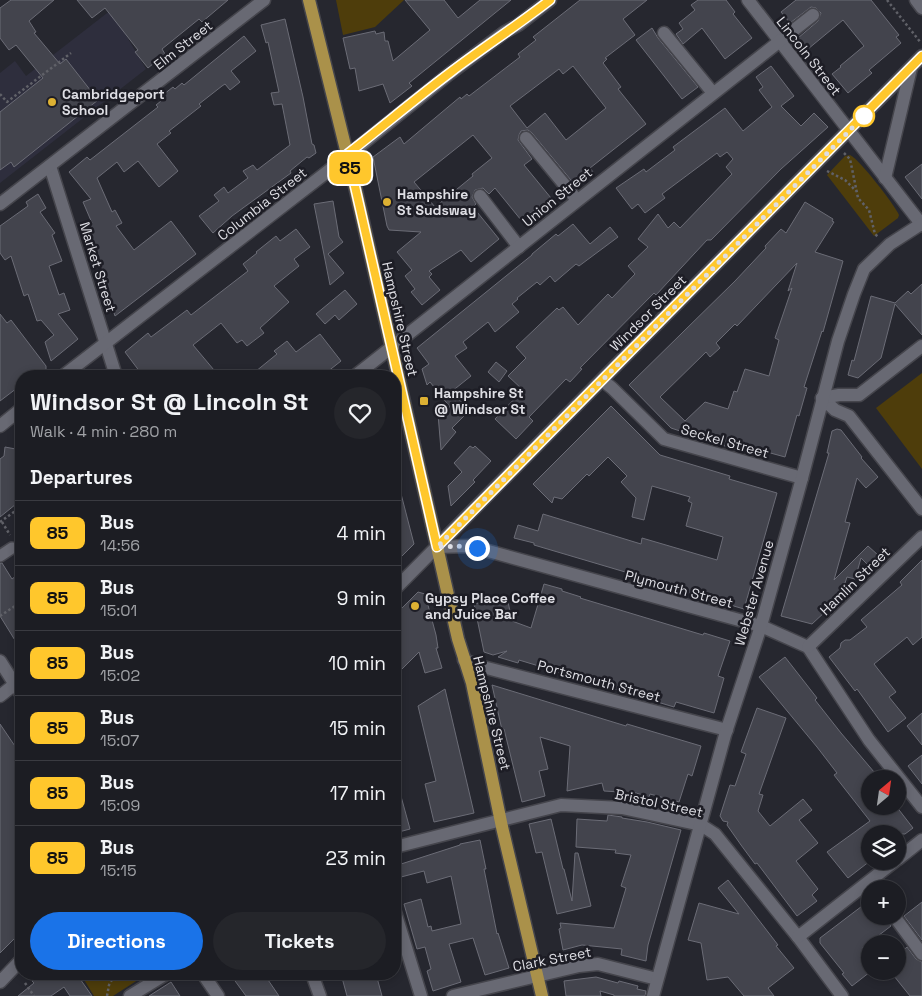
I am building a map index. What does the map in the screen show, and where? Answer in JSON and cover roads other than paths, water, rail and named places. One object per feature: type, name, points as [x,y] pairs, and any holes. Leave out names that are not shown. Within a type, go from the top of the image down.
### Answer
[{"type":"main road","name":"Hampshire Street","points":[[309,0],[354,182],[396,370]]},
{"type":"main road","name":"Hampshire Street","points":[[401,391],[458,639],[472,683],[542,996]]},
{"type":"street","name":"Elm Street","points":[[0,204],[264,0]]},
{"type":"street","name":"Columbia Street","points":[[72,370],[449,74],[550,0]]},
{"type":"street","name":"Lincoln Street","points":[[748,0],[922,224]]},
{"type":"street","points":[[916,0],[922,8]]},
{"type":"street","name":"Union Street","points":[[363,370],[814,15]]},
{"type":"street","points":[[664,34],[713,93]]},
{"type":"street","name":"Windsor Street","points":[[401,583],[922,56]]},
{"type":"street","points":[[885,178],[911,68]]},
{"type":"street","points":[[526,138],[577,200]]},
{"type":"street","name":"Market Street","points":[[50,166],[114,370]]},
{"type":"street","points":[[480,196],[519,247]]},
{"type":"street","name":"Webster Avenue","points":[[653,996],[727,730],[761,626],[838,341],[864,270],[887,248],[922,224]]},
{"type":"street","points":[[822,398],[839,395],[859,395],[922,346]]},
{"type":"street","name":"Seckel Street","points":[[602,380],[664,439],[802,478]]},
{"type":"street","points":[[822,398],[835,410],[849,416],[922,509]]},
{"type":"street","points":[[0,426],[15,414]]},
{"type":"street","name":"Hamlin Street","points":[[808,647],[922,537]]},
{"type":"street","name":"Plymouth Street","points":[[437,547],[470,546],[761,626],[808,647]]},
{"type":"street","points":[[0,556],[12,548]]},
{"type":"street","points":[[808,647],[869,740],[922,807]]},
{"type":"street","name":"Portsmouth Street","points":[[464,660],[479,666],[727,730]]},
{"type":"street","points":[[0,661],[15,684]]},
{"type":"street","points":[[0,696],[15,690]]},
{"type":"street","name":"Bristol Street","points":[[401,845],[561,805],[622,808],[700,825],[715,834],[798,937],[842,996]]},
{"type":"street","points":[[906,852],[922,840]]},
{"type":"street","points":[[876,880],[886,870]]},
{"type":"street","points":[[798,937],[861,892]]},
{"type":"street","points":[[901,925],[922,954]]},
{"type":"street","points":[[401,931],[422,996]]},
{"type":"street","name":"Clark Street","points":[[453,996],[598,964],[658,979]]},
{"type":"street","points":[[0,982],[15,966]]},
{"type":"street","points":[[130,996],[156,980]]},
{"type":"street","points":[[207,980],[218,996]]},
{"type":"street","points":[[314,980],[320,996]]},
{"type":"place","name":"Cambridgeport School","points":[[52,102]]},
{"type":"place","name":"Hampshire St Sudsway","points":[[387,202]]},
{"type":"place","name":"Hampshire St @ Windsor St","points":[[424,401]]},
{"type":"place","name":"Gypsy Place Coffee and Juice Bar","points":[[415,606]]}]
